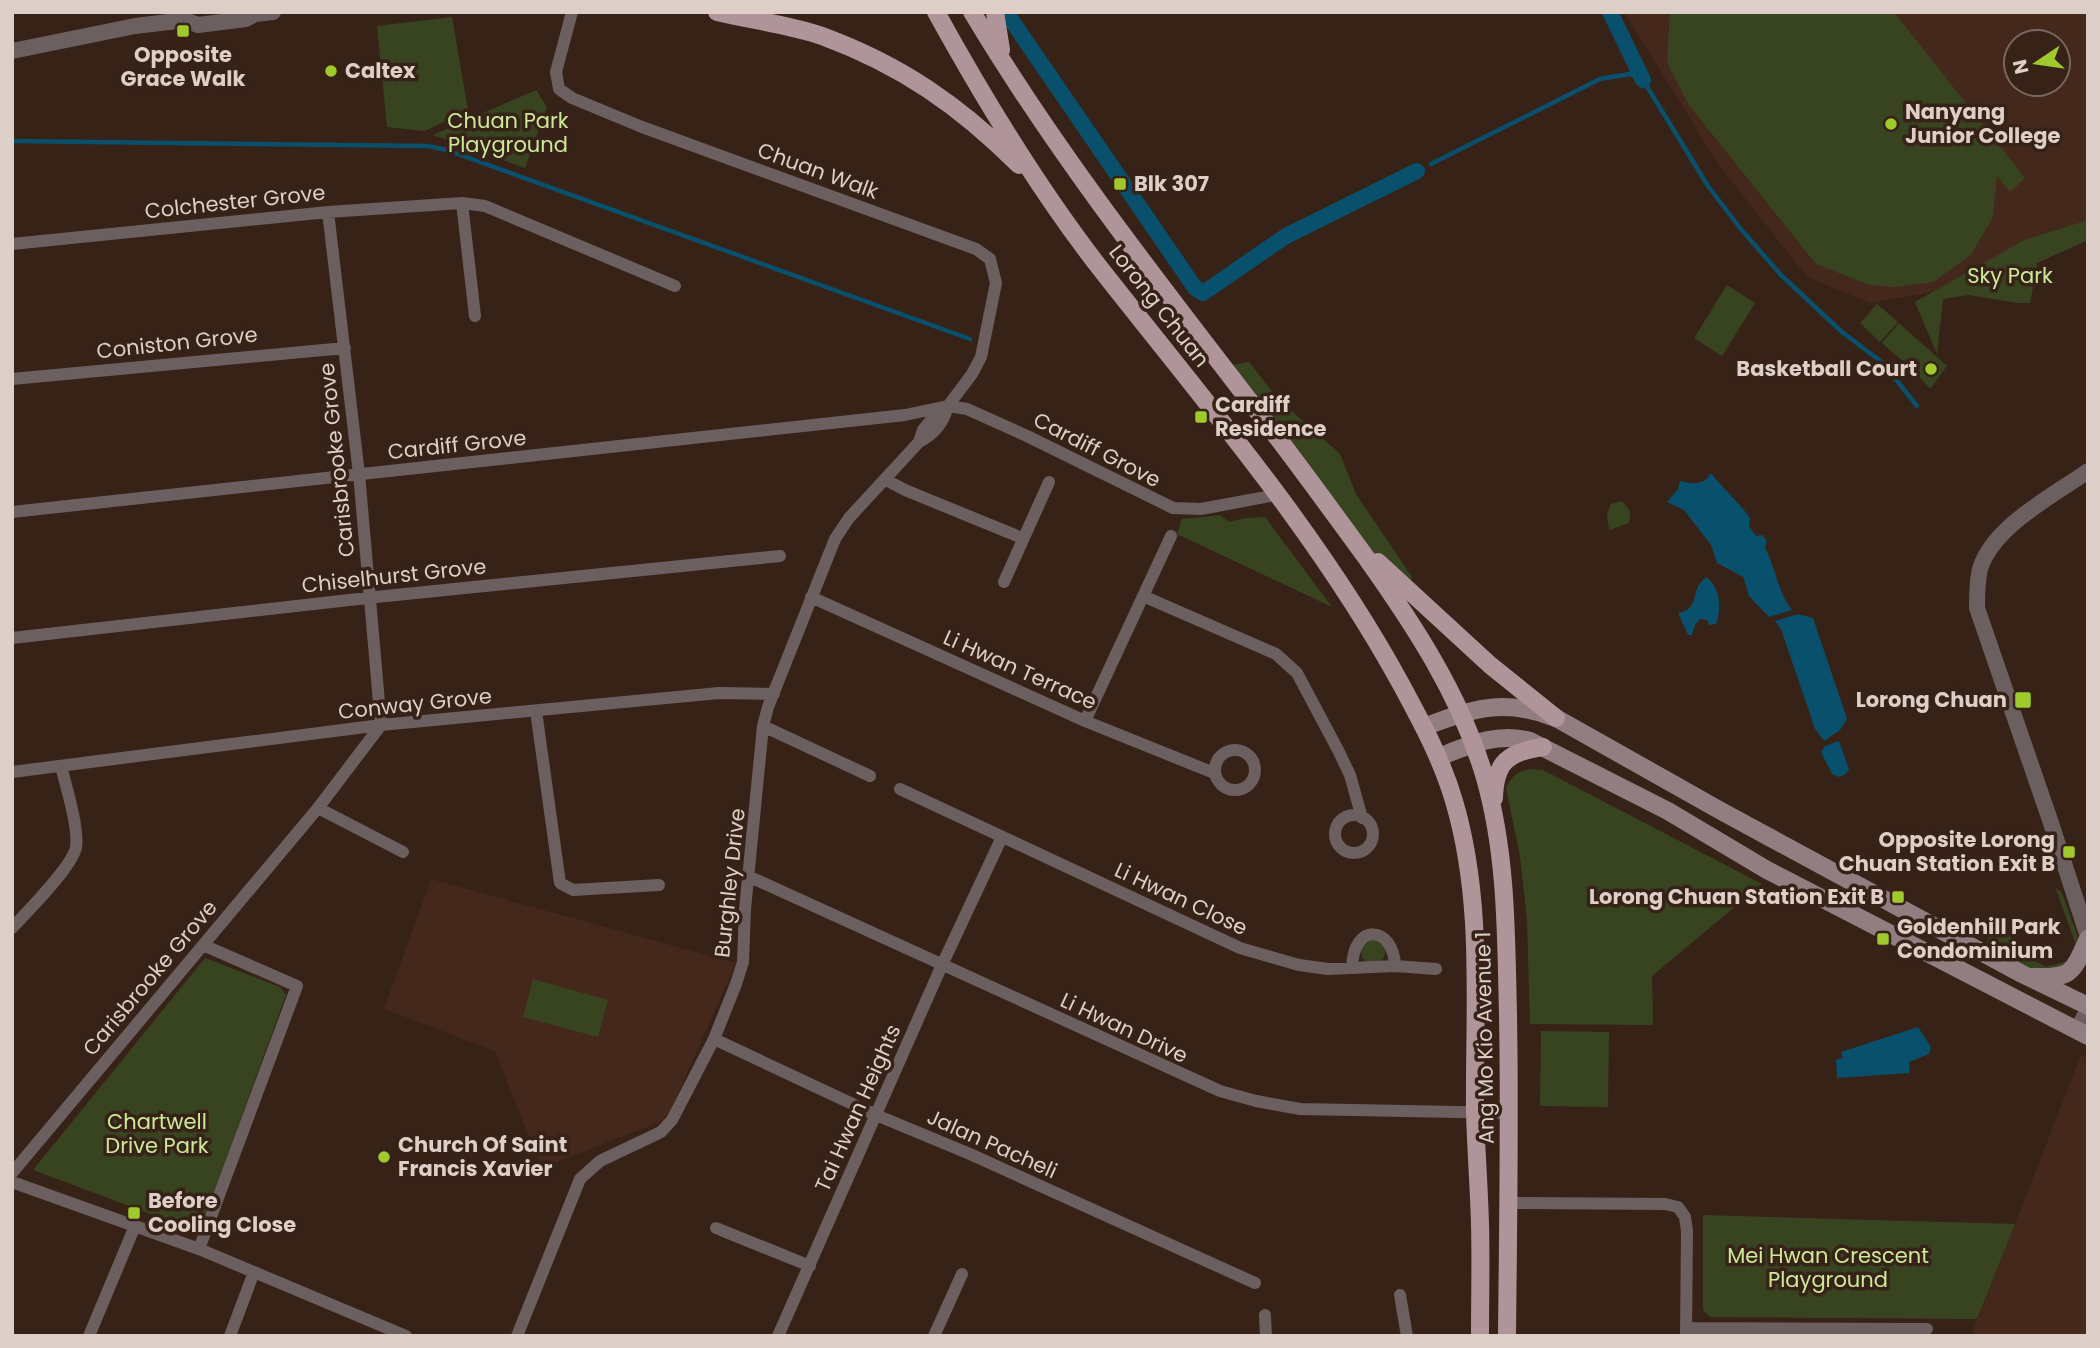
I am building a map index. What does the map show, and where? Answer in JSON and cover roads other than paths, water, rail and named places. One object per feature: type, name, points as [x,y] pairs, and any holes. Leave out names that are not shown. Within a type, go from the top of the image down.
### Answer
[{"type":"main road","points":[[717,12],[821,35],[914,78],[953,105],[982,130],[1043,190]]},
{"type":"main road","name":"Lorong Chuan","points":[[936,12],[975,81],[1043,190],[1094,261],[1323,556],[1385,656],[1439,757]]},
{"type":"main road","name":"Lorong Chuan","points":[[972,12],[1005,68],[1074,171],[1312,483],[1419,635],[1460,713],[1473,744]]},
{"type":"main road","points":[[995,12],[1005,68]]},
{"type":"main road","points":[[1354,541],[1490,665],[1556,718]]},
{"type":"main road","points":[[1424,727],[1460,713],[1510,706],[1532,708],[1556,718],[2088,1008]]},
{"type":"main road","points":[[1439,757],[1498,738],[1530,741],[1668,811],[1744,857],[2083,1033]]},
{"type":"main road","name":"Ang Mo Kio Avenue 1","points":[[1473,744],[1493,812],[1506,894],[1510,1113],[1507,1336]]},
{"type":"main road","points":[[1493,812],[1494,785],[1502,762],[1521,751],[1543,747]]},
{"type":"main road","name":"Ang Mo Kio Avenue 1","points":[[1439,757],[1463,834],[1473,897],[1477,1020],[1475,1112],[1480,1226],[1479,1336]]},
{"type":"main road","points":[[1744,857],[1741,845],[1743,837],[1753,827]]},
{"type":"main road","points":[[1903,940],[1915,930],[1916,916]]},
{"type":"main road","points":[[2029,977],[2055,978],[2066,974],[2074,968],[2088,938]]},
{"type":"street","points":[[12,51],[180,17],[198,25],[246,19],[253,13],[273,12]]},
{"type":"street","name":"Chuan Walk","points":[[572,12],[556,72],[559,89],[572,98],[655,132],[976,249],[990,258],[996,283],[984,348],[977,365],[948,406]]},
{"type":"street","points":[[462,203],[475,316]]},
{"type":"street","name":"Colchester Grove","points":[[12,244],[328,212],[462,203],[485,206],[675,286]]},
{"type":"street","name":"Carisbrooke Grove","points":[[13,1182],[203,945],[318,808],[381,725],[359,474],[328,212]]},
{"type":"street","name":"Coniston Grove","points":[[12,379],[345,348]]},
{"type":"street","name":"Cardiff Grove","points":[[12,512],[905,415],[948,406],[967,409],[1027,436],[1173,508],[1201,509],[1276,495]]},
{"type":"street","name":"Burghley Drive","points":[[517,1336],[580,1178],[600,1161],[643,1141],[667,1126],[713,1040],[743,962],[748,876],[764,726],[774,694],[831,547],[842,527],[919,442],[923,430],[935,415],[948,406]]},
{"type":"street","points":[[905,415],[914,423],[919,442]]},
{"type":"street","points":[[2088,471],[2004,530],[1980,569],[1976,608],[2088,938]]},
{"type":"street","points":[[886,480],[1023,538]]},
{"type":"street","points":[[1004,582],[1049,482]]},
{"type":"street","points":[[1086,721],[1171,536]]},
{"type":"street","name":"Chiselhurst Grove","points":[[12,638],[780,556]]},
{"type":"street","points":[[1143,596],[1276,654],[1297,673],[1350,775],[1362,818]]},
{"type":"street","name":"Li Hwan Terrace","points":[[811,597],[1086,721],[1214,773]]},
{"type":"street","name":"Conway Grove","points":[[12,772],[381,725],[719,693],[774,694]]},
{"type":"street","points":[[536,711],[560,883],[573,890],[659,885]]},
{"type":"street","points":[[764,726],[870,776]]},
{"type":"street","points":[[12,928],[66,866],[76,848],[75,827],[61,766]]},
{"type":"street","name":"Li Hwan Close","points":[[900,789],[1240,948],[1299,965],[1328,968],[1395,966],[1436,969]]},
{"type":"street","points":[[318,808],[403,852]]},
{"type":"street","points":[[942,965],[1002,837]]},
{"type":"street","name":"Li Hwan Drive","points":[[748,876],[1220,1091],[1256,1101],[1322,1111],[1510,1113]]},
{"type":"street","points":[[1352,968],[1353,952],[1358,941],[1368,934],[1383,937],[1391,946],[1395,966]]},
{"type":"street","points":[[199,1249],[297,986],[203,945]]},
{"type":"street","name":"Tai Hwan Heights","points":[[778,1336],[942,965]]},
{"type":"street","points":[[2083,1033],[2088,1008]]},
{"type":"street","name":"Jalan Pacheli","points":[[713,1040],[1255,1283]]},
{"type":"street","points":[[13,1182],[199,1249],[379,1330],[406,1336]]},
{"type":"street","points":[[1508,1203],[1665,1203],[1678,1207],[1685,1217],[1687,1231],[1686,1332],[1927,1329]]},
{"type":"street","points":[[89,1336],[135,1226]]},
{"type":"street","points":[[716,1228],[810,1266]]},
{"type":"street","points":[[230,1336],[254,1272]]},
{"type":"street","points":[[934,1336],[962,1274]]},
{"type":"street","points":[[1400,1295],[1407,1336]]},
{"type":"street","points":[[1265,1315],[1266,1336]]},
{"type":"water","points":[[1711,473],[1750,518],[1749,526],[1756,536],[1762,535],[1767,541],[1765,548],[1783,595],[1792,610],[1769,617],[1749,596],[1743,577],[1717,563],[1711,545],[1684,510],[1667,502],[1678,489],[1680,481],[1697,483],[1705,480]]},
{"type":"water","points":[[1706,577],[1717,592],[1718,618],[1716,624],[1709,625],[1707,620],[1700,619],[1692,635],[1688,635],[1678,613],[1691,606],[1697,588]]},
{"type":"water","points":[[1798,614],[1813,618],[1847,719],[1840,730],[1824,741],[1815,729],[1781,629],[1775,621]]},
{"type":"water","points":[[1839,741],[1849,769],[1839,777],[1832,774],[1821,752],[1825,746]]},
{"type":"water","points":[[1918,1027],[1931,1047],[1929,1054],[1909,1062],[1910,1073],[1837,1078],[1836,1060],[1843,1058],[1841,1052]]},
{"type":"waterway","points":[[1610,12],[1643,80]]},
{"type":"waterway","points":[[1010,18],[1195,288],[1203,293],[1286,236],[1417,171]]},
{"type":"waterway","points":[[1431,164],[1600,79],[1630,74],[1643,80],[1708,186],[1740,228],[1781,275],[1842,332],[1883,363],[1917,406]]},
{"type":"waterway","points":[[12,141],[428,146],[447,150],[970,339]]},
{"type":"place","name":"Opposite Grace Walk","points":[[183,31]]},
{"type":"place","name":"Caltex","points":[[331,71]]},
{"type":"place","name":"Nanyang Junior College","points":[[1891,124]]},
{"type":"place","name":"Blk 307","points":[[1120,184]]},
{"type":"place","name":"Basketball Court","points":[[1931,369]]},
{"type":"place","name":"Cardiff Residence","points":[[1201,417]]},
{"type":"place","name":"Lorong Chuan","points":[[2023,700]]},
{"type":"place","name":"Opposite Lorong Chuan Station Exit B","points":[[2069,852]]},
{"type":"place","name":"Lorong Chuan Station Exit B","points":[[1898,897]]},
{"type":"place","name":"Goldenhill Park Condominium","points":[[1883,939]]},
{"type":"place","name":"Church Of Saint Francis Xavier","points":[[384,1157]]},
{"type":"place","name":"Before Cooling Close","points":[[134,1213]]},
{"type":"park label","name":"Chuan Park Playground","points":[[508,133]]},
{"type":"park label","name":"Sky Park","points":[[2010,276]]},
{"type":"park label","name":"Chartwell Drive Park","points":[[157,1134]]},
{"type":"park label","name":"Mei Hwan Crescent Playground","points":[[1828,1268]]}]
